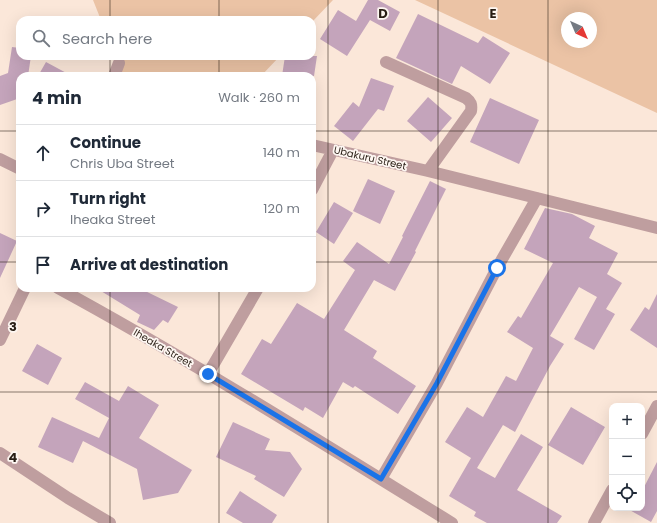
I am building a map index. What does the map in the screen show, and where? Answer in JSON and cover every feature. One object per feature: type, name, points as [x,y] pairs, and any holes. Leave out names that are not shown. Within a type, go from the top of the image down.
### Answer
[{"type":"street","points":[[386,62],[466,98],[472,106],[471,111],[428,171]]},
{"type":"street","points":[[116,72],[119,64]]},
{"type":"street","name":"Ubakuru Street","points":[[316,146],[428,171],[657,228]]},
{"type":"street","points":[[316,182],[333,150]]},
{"type":"street","points":[[0,159],[16,167]]},
{"type":"street","points":[[381,479],[437,383],[497,268],[537,198]]},
{"type":"street","points":[[0,340],[23,292]]},
{"type":"street","name":"Iheaka Street","points":[[65,292],[208,374],[452,523]]},
{"type":"street","points":[[208,374],[256,292]]},
{"type":"street","points":[[645,428],[657,406]]},
{"type":"street","points":[[0,453],[68,498],[110,523]]},
{"type":"street","points":[[594,523],[609,496]]},
{"type":"shaded area","points":[[93,0],[333,0],[316,18],[316,16],[99,16]]},
{"type":"shaded area","points":[[415,0],[657,0],[657,113]]},
{"type":"shaded area","points":[[118,60],[276,60],[265,72],[116,72],[119,64]]},
{"type":"building","points":[[368,0],[378,0],[400,12],[390,31],[370,20],[347,56],[320,39],[338,10],[356,21]]},
{"type":"building","points":[[418,14],[478,43],[483,36],[510,53],[490,84],[461,66],[452,84],[396,58]]},
{"type":"building","points":[[12,47],[16,48],[16,60],[30,60],[29,72],[16,72],[16,99],[0,105],[0,76],[8,73]]},
{"type":"building","points":[[317,56],[315,72],[283,72],[284,60],[316,60]]},
{"type":"building","points":[[46,62],[65,72],[40,72]]},
{"type":"building","points":[[371,78],[394,86],[384,111],[378,109],[353,141],[334,126],[353,102],[359,107]]},
{"type":"building","points":[[428,97],[452,118],[431,142],[407,121]]},
{"type":"building","points":[[490,98],[539,120],[519,164],[470,142]]},
{"type":"building","points":[[368,179],[395,191],[380,224],[353,211]]},
{"type":"building","points":[[430,181],[446,189],[415,251],[416,252],[395,291],[374,280],[344,330],[377,351],[373,358],[416,386],[398,414],[355,386],[353,388],[343,382],[323,418],[305,407],[303,411],[241,374],[262,339],[271,344],[297,303],[324,319],[355,270],[343,261],[357,242],[389,264]]},
{"type":"building","points":[[334,202],[353,213],[334,244],[316,232]]},
{"type":"building","points":[[545,208],[572,214],[595,226],[589,238],[618,253],[607,274],[622,283],[606,309],[615,314],[594,350],[574,339],[597,297],[579,287],[550,336],[564,344],[550,366],[515,432],[503,425],[477,468],[495,478],[521,434],[543,447],[517,490],[562,516],[557,523],[487,523],[474,516],[476,512],[449,496],[471,458],[445,442],[467,407],[483,417],[506,376],[516,381],[533,348],[507,332],[518,316],[521,318],[553,263],[524,249]]},
{"type":"building","points":[[0,233],[16,241],[16,243],[0,278]]},
{"type":"building","points":[[103,292],[147,292],[178,307],[168,323],[163,320],[154,330],[137,322],[140,315]]},
{"type":"building","points":[[657,294],[657,348],[630,330],[645,307],[649,310]]},
{"type":"building","points":[[37,344],[62,358],[48,385],[22,371]]},
{"type":"building","points":[[85,382],[119,401],[128,386],[159,405],[139,438],[192,470],[178,493],[143,500],[137,469],[83,441],[73,463],[38,447],[52,417],[99,438],[109,418],[75,399]]},
{"type":"building","points":[[571,407],[605,427],[583,465],[548,445]]},
{"type":"building","points":[[233,422],[270,439],[265,450],[290,452],[302,469],[284,497],[254,479],[256,476],[216,457]]},
{"type":"building","points":[[657,462],[657,511],[651,522],[631,511],[645,511],[645,485]]},
{"type":"building","points":[[240,491],[277,515],[272,523],[243,523],[226,513]]},
{"type":"route","points":[[208,374],[381,479],[437,383],[497,268]]}]
